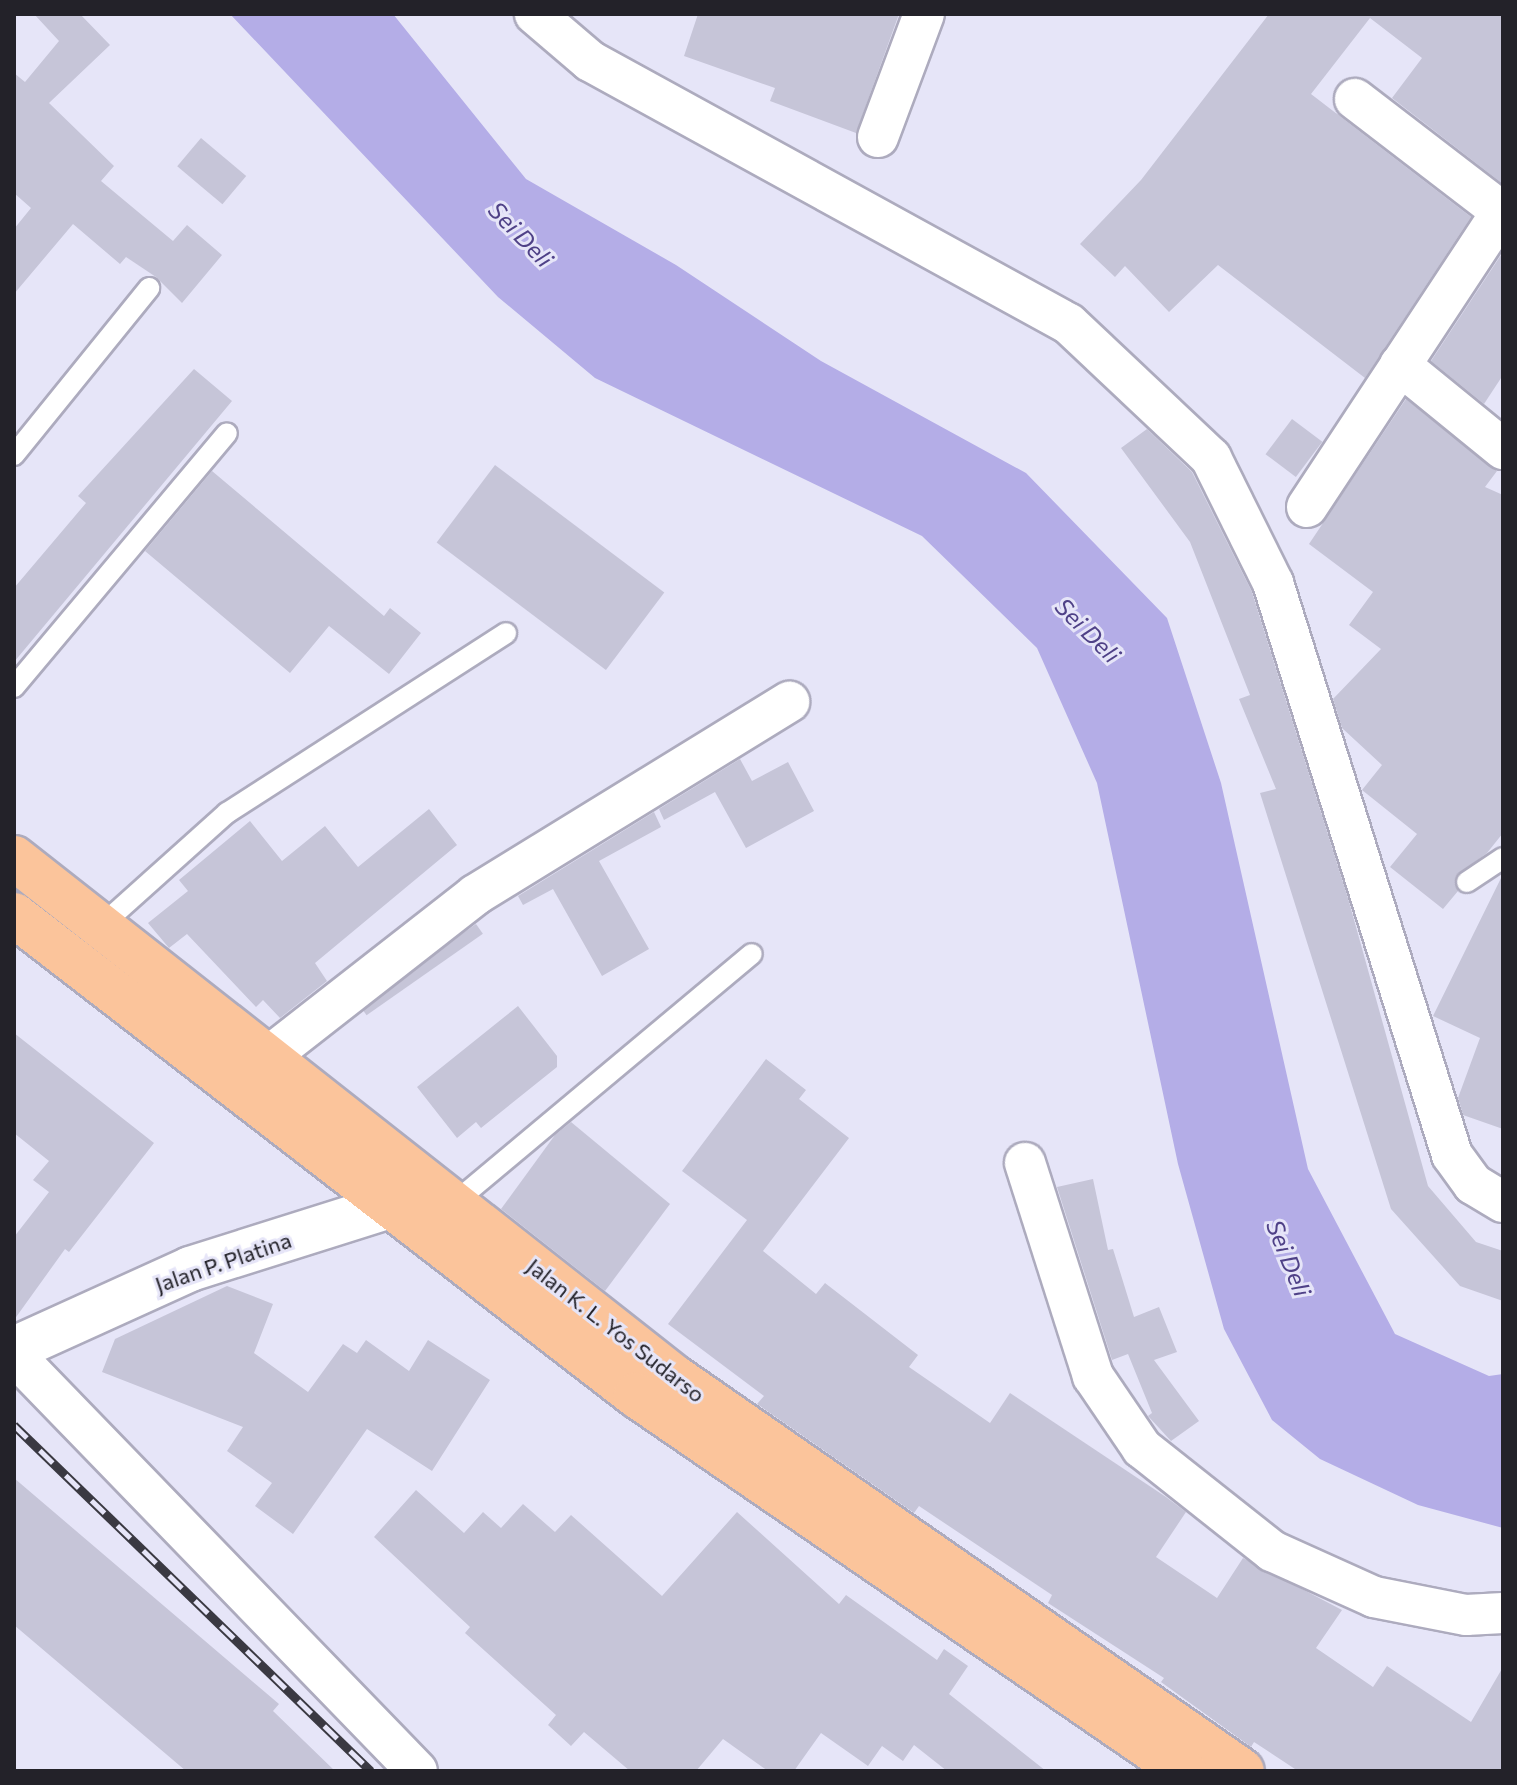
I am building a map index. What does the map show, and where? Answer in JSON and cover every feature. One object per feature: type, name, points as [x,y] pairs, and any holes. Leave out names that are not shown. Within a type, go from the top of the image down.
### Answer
[{"type":"highway","name":"Jalan K. L. Yos Sudarso","points":[[14,858],[674,1377],[1242,1771]]},
{"type":"highway","name":"Jalan K. L. Yos Sudarso","points":[[14,915],[636,1395],[1184,1771]]},
{"type":"street","points":[[535,14],[590,61],[1069,324],[1211,458],[1273,583],[1452,1155],[1473,1184],[1503,1202]]},
{"type":"street","points":[[878,137],[924,14]]},
{"type":"street","points":[[1307,507],[1502,211],[1355,99]]},
{"type":"street","points":[[1400,365],[1503,449]]},
{"type":"street","points":[[268,1057],[475,895],[789,702]]},
{"type":"street","points":[[1025,1163],[1093,1376],[1142,1448],[1272,1551],[1374,1597],[1466,1615],[1503,1613]]},
{"type":"street","name":"Jalan P. Platina","points":[[14,1352],[190,1269],[391,1208],[446,1197]]},
{"type":"street","points":[[14,1352],[417,1771]]},
{"type":"lane","points":[[14,455],[149,288]]},
{"type":"lane","points":[[14,687],[227,433]]},
{"type":"lane","points":[[102,925],[227,813],[506,633]]},
{"type":"lane","points":[[1467,882],[1503,858]]},
{"type":"lane","points":[[446,1197],[752,954]]},
{"type":"water","name":"Sei Deli","points":[[230,14],[393,14],[526,179],[676,265],[821,361],[1026,473],[1167,618],[1221,783],[1308,1169],[1395,1334],[1489,1376],[1503,1374],[1503,1528],[1418,1505],[1320,1459],[1272,1420],[1224,1329],[1178,1164],[1097,783],[1037,648],[922,536],[595,378],[498,297]]},
{"type":"building","points":[[34,14],[80,14],[110,45],[49,103],[114,166],[101,181],[173,241],[187,225],[222,255],[182,303],[156,277],[126,257],[120,264],[73,224],[14,294],[14,229],[31,208],[14,193],[14,73],[25,82],[59,41]]},
{"type":"building","points":[[698,14],[899,14],[856,133],[770,101],[775,88],[684,56]]},
{"type":"building","points":[[1269,14],[1503,14],[1503,184],[1392,98],[1422,58],[1370,18],[1311,94],[1471,217],[1365,378],[1218,265],[1169,312],[1125,266],[1115,277],[1080,244],[1141,180]]},
{"type":"building","points":[[201,138],[246,176],[222,204],[177,166]]},
{"type":"building","points":[[1503,252],[1503,375],[1484,404],[1431,361]]},
{"type":"building","points":[[194,369],[232,401],[14,662],[14,588],[86,503],[78,496]]},
{"type":"building","points":[[1406,399],[1497,471],[1485,487],[1503,495],[1503,833],[1487,853],[1456,876],[1458,891],[1443,909],[1390,867],[1417,834],[1362,790],[1382,765],[1342,728],[1333,699],[1381,649],[1349,625],[1373,592],[1309,544]]},
{"type":"building","points":[[1292,419],[1322,442],[1296,477],[1266,454]]},
{"type":"building","points":[[1147,429],[1192,472],[1252,592],[1348,898],[1428,1186],[1476,1242],[1503,1251],[1503,1301],[1460,1286],[1391,1209],[1260,793],[1276,789],[1239,699],[1250,695],[1190,542],[1121,448]]},
{"type":"building","points":[[495,465],[664,593],[606,670],[437,542]]},
{"type":"building","points":[[212,471],[384,616],[390,608],[421,633],[389,674],[329,626],[290,673],[145,551]]},
{"type":"building","points":[[740,759],[752,781],[788,762],[814,811],[746,848],[715,792],[664,820],[659,809]]},
{"type":"building","points":[[429,809],[457,845],[315,963],[327,981],[280,1018],[263,1000],[256,1007],[187,934],[169,948],[148,923],[188,891],[179,880],[250,821],[282,861],[325,826],[358,867]]},
{"type":"building","points":[[654,812],[661,827],[599,861],[649,949],[602,976],[553,889],[523,905],[518,896]]},
{"type":"building","points":[[1503,874],[1503,1129],[1463,1115],[1458,1098],[1480,1038],[1433,1016]]},
{"type":"building","points":[[476,924],[483,934],[367,1015],[360,1005]]},
{"type":"building","points":[[518,1006],[557,1056],[557,1067],[481,1128],[476,1122],[457,1138],[417,1087]]},
{"type":"building","points":[[14,1033],[154,1143],[69,1252],[65,1249],[14,1320],[14,1237],[49,1192],[33,1180],[49,1161],[14,1133]]},
{"type":"building","points":[[766,1059],[806,1090],[799,1099],[849,1138],[763,1251],[816,1294],[825,1283],[918,1355],[909,1367],[990,1423],[1010,1393],[1186,1512],[1156,1557],[1217,1598],[1243,1558],[1342,1610],[1316,1648],[1373,1687],[1387,1666],[1471,1722],[1503,1667],[1503,1771],[1298,1771],[1254,1742],[1251,1747],[1161,1682],[1164,1678],[1048,1603],[1052,1595],[919,1506],[914,1513],[757,1404],[764,1396],[668,1324],[747,1220],[682,1171]]},
{"type":"building","points":[[571,1122],[670,1204],[605,1291],[501,1209],[555,1135]]},
{"type":"building","points":[[1093,1179],[1108,1250],[1113,1249],[1134,1317],[1159,1307],[1177,1352],[1154,1360],[1199,1421],[1171,1441],[1148,1416],[1152,1413],[1128,1354],[1112,1360],[1057,1187]]},
{"type":"building","points":[[227,1286],[273,1304],[254,1353],[308,1392],[343,1344],[357,1353],[366,1340],[409,1371],[428,1340],[490,1380],[432,1471],[367,1429],[293,1534],[255,1506],[272,1483],[227,1451],[243,1427],[102,1372],[115,1339]]},
{"type":"building","points":[[14,1478],[279,1704],[273,1711],[335,1771],[186,1771],[14,1625]]},
{"type":"building","points":[[416,1490],[464,1533],[483,1512],[501,1528],[523,1504],[555,1532],[571,1515],[662,1596],[737,1512],[839,1604],[846,1595],[937,1660],[944,1649],[968,1666],[949,1694],[1046,1771],[947,1771],[914,1745],[903,1761],[882,1746],[868,1766],[821,1733],[794,1771],[768,1771],[723,1739],[696,1771],[630,1771],[584,1732],[571,1746],[548,1725],[556,1715],[465,1633],[470,1627],[374,1537]]},
{"type":"railway","points":[[14,1425],[371,1771]]}]
